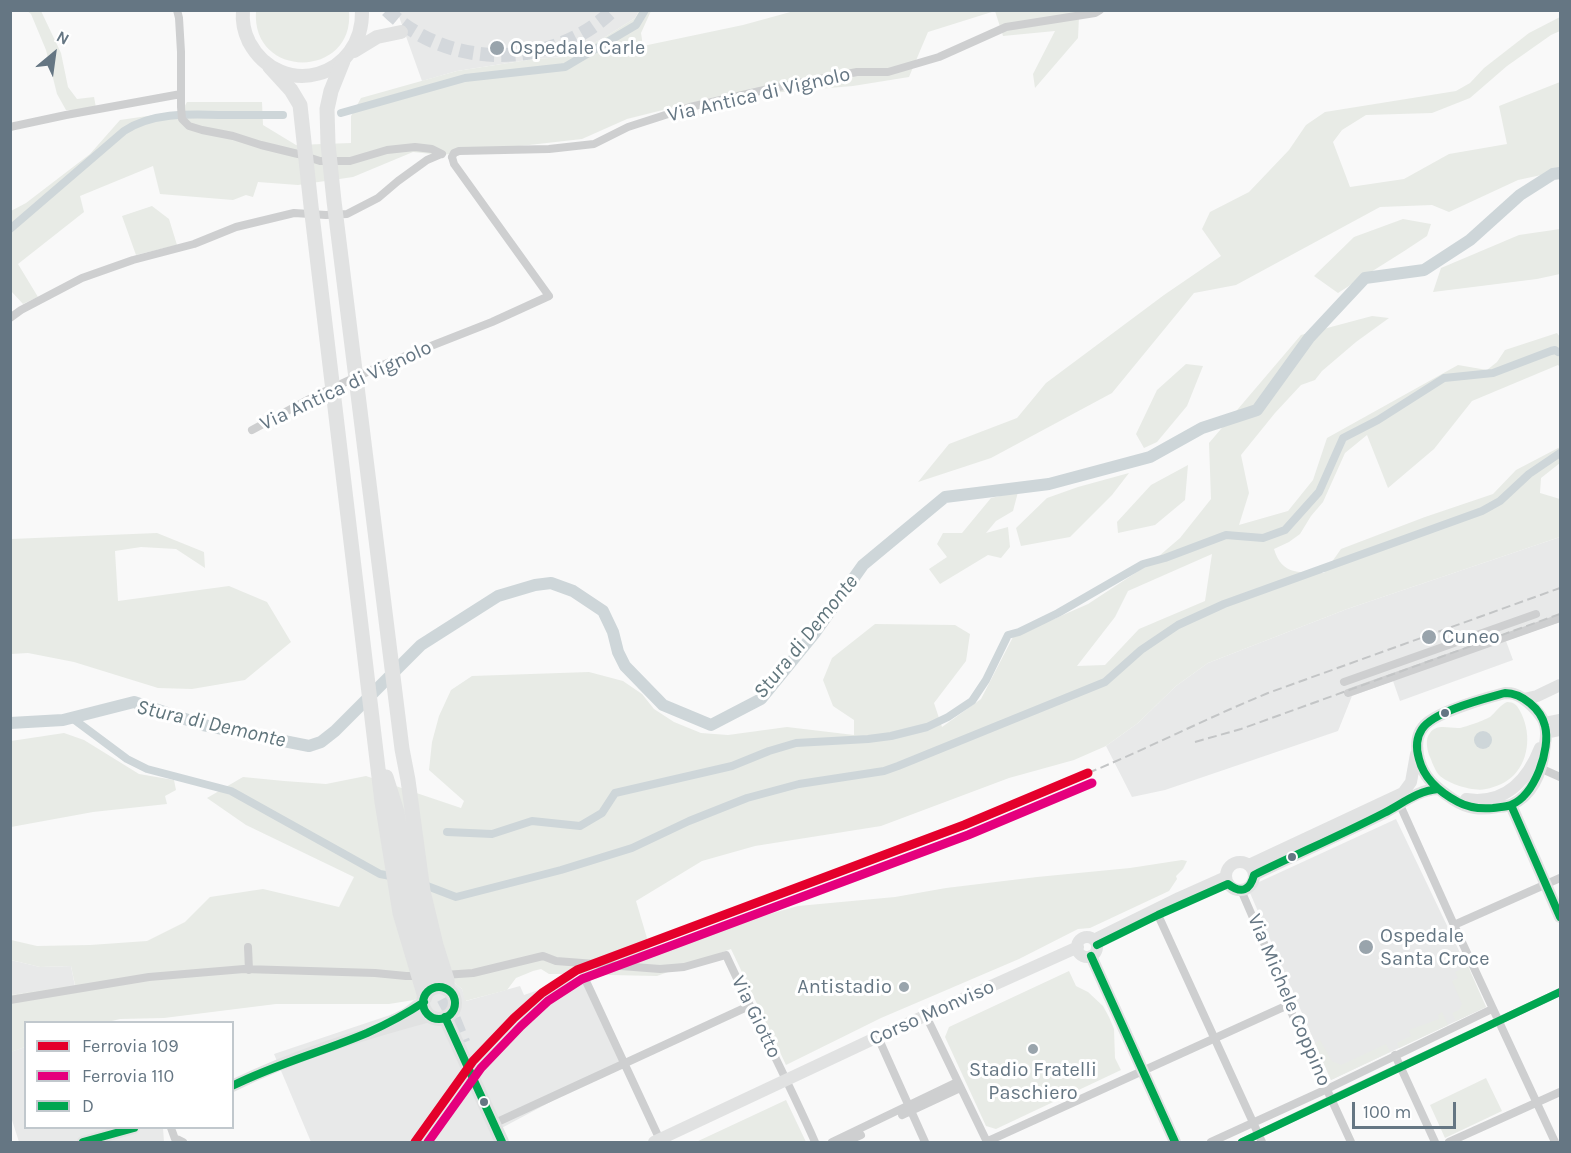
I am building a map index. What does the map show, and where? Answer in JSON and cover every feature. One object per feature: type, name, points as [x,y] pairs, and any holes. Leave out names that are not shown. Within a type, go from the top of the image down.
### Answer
[{"type":"highway","points":[[346,57],[328,100],[328,144],[402,749],[425,900],[435,945],[437,982],[424,1000]]},
{"type":"highway","points":[[270,67],[296,97],[301,113],[382,802],[397,894],[405,934],[437,982]]},
{"type":"highway","points":[[376,743],[398,812]]},
{"type":"highway","points":[[402,749],[398,812],[405,872],[420,937],[437,982]]},
{"type":"main road","points":[[233,10],[255,53],[270,67],[288,74],[308,76],[327,71],[377,36],[401,32]]},
{"type":"main road","points":[[243,10],[245,35]]},
{"type":"main road","points":[[346,57],[358,39],[363,23],[362,10]]},
{"type":"main road","points":[[1524,699],[1537,696],[1560,685]]},
{"type":"main road","points":[[1252,870],[1403,793],[1413,777],[1418,736],[1424,726],[1434,717],[1505,693],[1524,699],[1531,705],[1546,728],[1542,769],[1528,791],[1511,805],[1491,808],[1474,809],[1464,806],[1441,791],[1425,774],[1417,747]]},
{"type":"main road","points":[[1252,870],[1431,789],[1456,798],[1475,801],[1500,796],[1520,782],[1531,768],[1546,728],[1560,720]]},
{"type":"main road","points":[[1546,728],[1560,730]]},
{"type":"main road","points":[[1511,805],[1560,917]]},
{"type":"main road","points":[[1243,862],[1252,870],[1251,886],[1241,890],[1234,889],[1227,880],[1228,870],[1232,865],[1243,862]]},
{"type":"main road","name":"Corso Monviso","points":[[788,1083],[929,1022],[1158,915],[1227,880]]},
{"type":"main road","name":"Corso Monviso","points":[[788,1083],[1088,948],[1179,898],[1227,880]]},
{"type":"main road","points":[[1088,948],[1175,1143]]},
{"type":"main road","points":[[371,1032],[408,1013],[424,1000],[428,991],[441,987],[437,982]]},
{"type":"main road","points":[[424,1000],[425,1010],[435,1018],[446,1017],[453,1011],[454,996],[437,982]]},
{"type":"main road","points":[[234,1085],[264,1071],[371,1032],[430,1016]]},
{"type":"main road","points":[[446,1017],[502,1143]]},
{"type":"main road","points":[[657,1141],[788,1083]]},
{"type":"main road","points":[[673,1143],[788,1083]]},
{"type":"main road","points":[[83,1143],[131,1129]]},
{"type":"street","points":[[10,127],[181,94],[181,52],[177,10]]},
{"type":"street","name":"Via Antica di Vignolo","points":[[452,157],[459,151],[549,149],[594,144],[628,127],[690,107],[857,72],[888,72],[939,57],[1005,27],[1095,13],[1100,10]]},
{"type":"street","name":"Via Antica di Vignolo","points":[[181,94],[184,122],[189,126],[298,153],[320,161],[350,161],[387,150],[415,147],[432,149],[452,157]]},
{"type":"street","points":[[10,318],[82,278],[133,260],[194,244],[236,227],[294,213],[347,214],[378,198],[427,160],[441,154]]},
{"type":"street","name":"Via Antica di Vignolo","points":[[252,430],[313,397],[380,366],[492,322],[549,296],[454,164],[452,157]]},
{"type":"street","points":[[1344,682],[1536,614]]},
{"type":"street","points":[[1348,693],[1560,618]]},
{"type":"street","points":[[1542,769],[1560,777]]},
{"type":"street","points":[[1400,805],[1555,1143]]},
{"type":"street","points":[[1454,925],[1560,878]]},
{"type":"street","name":"Via Michele Coppino","points":[[1241,890],[1288,1005],[1351,1143]]},
{"type":"street","points":[[1158,915],[1260,1139]]},
{"type":"street","points":[[10,1000],[149,978],[249,966],[248,947]]},
{"type":"street","name":"Via Giotto","points":[[249,966],[406,976],[472,974],[543,956],[556,961],[660,969],[684,967],[726,955],[815,1143]]},
{"type":"street","points":[[585,979],[657,1141]]},
{"type":"street","points":[[1242,1143],[1260,1139],[1332,1099],[1560,993]]},
{"type":"street","points":[[929,1022],[986,1142],[1288,1005]]},
{"type":"street","points":[[494,1124],[749,1006]]},
{"type":"street","points":[[1211,1143],[1492,1009]]},
{"type":"street","points":[[881,1044],[925,1143]]},
{"type":"street","points":[[1395,1055],[1435,1143]]},
{"type":"street","points":[[832,1143],[958,1085]]},
{"type":"street","points":[[1449,1143],[1560,1092]]},
{"type":"street","points":[[845,1143],[909,1108]]},
{"type":"street","points":[[171,1129],[174,1139],[183,1143]]},
{"type":"shaded area","points":[[27,11],[41,11],[61,53],[68,87],[77,99],[94,97],[97,113],[66,110],[57,94],[46,50],[31,14]]},
{"type":"shaded area","points":[[256,11],[349,11],[347,33],[336,49],[321,59],[303,62],[285,59],[269,50],[259,34]]},
{"type":"shaded area","name":"Ospedale Carle","points":[[397,11],[639,11],[635,18],[602,39],[564,57],[534,59],[457,71],[422,81]]},
{"type":"shaded area","points":[[639,11],[651,11],[641,33],[643,46],[743,25],[794,11],[995,11],[928,32],[909,77],[853,86],[711,98],[627,119],[582,139],[441,155],[413,152],[353,177],[298,185],[258,182],[253,197],[246,195],[233,200],[160,194],[153,166],[80,196],[84,212],[18,264],[38,297],[23,304],[11,291],[11,211],[26,203],[90,154],[120,120],[182,111],[187,102],[262,102],[263,125],[296,145],[351,143],[351,116],[361,98],[457,71],[534,59],[564,57],[602,39],[635,18]]},
{"type":"shaded area","points":[[995,11],[1095,11],[1079,17],[1078,38],[1035,88],[1033,74],[1055,31],[1003,36]]},
{"type":"shaded area","points":[[1560,17],[1560,31],[1507,66],[1470,98],[1432,113],[1366,115],[1342,130],[1333,142],[1350,187],[1404,179],[1449,154],[1507,144],[1499,106],[1560,82],[1560,171],[1518,180],[1449,212],[1432,205],[1380,207],[1236,285],[1194,293],[1112,393],[991,458],[918,482],[949,444],[1017,418],[1046,383],[1164,295],[1221,256],[1202,229],[1210,212],[1249,192],[1289,150],[1306,125],[1325,112],[1456,91],[1470,83],[1484,68],[1529,33]]},
{"type":"shaded area","points":[[152,206],[169,219],[177,245],[136,255],[122,216]]},
{"type":"shaded area","points":[[1403,219],[1431,224],[1427,236],[1338,293],[1314,276],[1354,237]]},
{"type":"shaded area","points":[[1560,229],[1560,274],[1433,292],[1441,268],[1519,235]]},
{"type":"shaded area","points":[[1372,316],[1389,318],[1356,342],[1322,371],[1315,380],[1301,385],[1241,455],[1249,493],[1239,525],[1288,511],[1313,480],[1327,438],[1458,365],[1487,370],[1497,362],[1505,350],[1557,333],[1560,337],[1560,367],[1558,365],[1472,401],[1434,449],[1388,488],[1367,435],[1345,453],[1323,502],[1300,534],[1274,549],[1282,564],[1293,571],[1324,573],[1341,549],[1493,494],[1516,470],[1560,447],[1560,463],[1541,478],[1540,493],[1560,499],[1560,537],[1347,609],[1208,663],[1176,686],[1138,723],[1106,746],[1074,760],[1009,778],[881,826],[755,846],[702,861],[636,901],[652,955],[727,926],[798,906],[895,897],[946,888],[1187,861],[1169,891],[1090,928],[1078,929],[1019,959],[881,1018],[786,1065],[731,949],[657,976],[549,974],[541,969],[516,978],[507,990],[465,1001],[462,989],[450,979],[414,1000],[389,1004],[276,1004],[164,1018],[112,1021],[24,1021],[24,1047],[11,1052],[11,995],[75,985],[71,966],[40,967],[11,960],[11,940],[37,946],[147,941],[185,922],[210,897],[263,889],[339,907],[354,877],[246,825],[207,798],[243,777],[326,784],[366,776],[461,808],[464,801],[429,770],[432,742],[439,716],[451,690],[472,676],[589,672],[623,681],[642,694],[654,709],[674,722],[701,733],[728,735],[787,727],[854,735],[854,720],[833,706],[823,680],[832,658],[875,624],[955,625],[970,634],[966,661],[934,703],[942,727],[981,699],[1013,637],[1088,604],[1152,562],[1180,538],[1211,499],[1209,443],[1301,335]],"holes":[[[1212,554],[1205,601],[1139,629],[1105,665],[1077,666],[1115,617],[1128,591]]]},
{"type":"shaded area","points":[[1186,364],[1203,366],[1187,406],[1157,442],[1144,448],[1136,434],[1157,390]]},
{"type":"shaded area","points":[[1188,465],[1185,500],[1155,525],[1118,533],[1117,522],[1151,485]]},
{"type":"shaded area","points":[[1129,473],[1112,495],[1070,537],[1021,546],[1016,528],[1047,498]]},
{"type":"shaded area","points":[[1018,492],[1013,511],[996,521],[986,533],[1008,527],[1010,547],[1001,558],[988,555],[940,584],[929,569],[947,557],[937,544],[943,533],[962,533],[991,498]]},
{"type":"shaded area","points":[[157,533],[204,552],[205,568],[176,549],[141,547],[115,551],[118,601],[229,586],[267,602],[291,642],[245,680],[192,689],[158,688],[74,662],[28,653],[11,654],[11,539]]},
{"type":"shaded area","points":[[1560,537],[1560,622],[1506,641],[1513,660],[1400,701],[1393,681],[1352,696],[1338,731],[1165,790],[1132,797],[1106,746],[1138,723],[1176,686],[1208,663],[1347,609]]},
{"type":"shaded area","points":[[1507,702],[1513,703],[1519,709],[1524,719],[1527,736],[1526,753],[1514,775],[1501,784],[1481,790],[1455,784],[1439,775],[1429,755],[1428,735],[1440,727],[1460,728],[1480,722],[1490,717]]},
{"type":"shaded area","points":[[1483,731],[1489,734],[1492,740],[1489,746],[1483,749],[1477,746],[1474,740],[1477,734]]},
{"type":"shaded area","points":[[64,733],[84,740],[139,774],[174,780],[176,790],[165,796],[167,804],[93,812],[11,827],[11,741]]},
{"type":"shaded area","name":"Ospedale Santa Croce","points":[[1396,819],[1486,1007],[1331,1080],[1250,893],[1259,882]]},
{"type":"shaded area","points":[[11,960],[40,967],[71,966],[75,986],[11,995]]},
{"type":"shaded area","points":[[1468,966],[1486,1007],[1456,1021],[1452,1013],[1459,1010],[1462,1004],[1452,981],[1458,978],[1455,972]]},
{"type":"shaded area","name":"Stadio Fratelli Paschiero","points":[[1069,971],[1076,986],[1088,992],[1103,1006],[1109,1017],[1114,1029],[1115,1058],[1121,1070],[996,1129],[986,1126],[945,1037],[949,1027]]},
{"type":"shaded area","points":[[585,974],[627,1061],[496,1131],[502,1142],[311,1142],[274,1054],[399,1012],[414,1000],[450,979],[462,989],[466,1001],[520,986],[524,995]]},
{"type":"shaded area","points":[[1442,1012],[1448,1025],[1399,1048],[1397,1043],[1411,1036],[1409,1030],[1439,1019],[1438,1015]]},
{"type":"shaded area","points":[[1320,1040],[1332,1061],[1341,1065],[1386,1044],[1390,1052],[1331,1080],[1315,1043]]},
{"type":"shaded area","points":[[24,1047],[24,1129],[163,1129],[164,1142],[19,1142],[11,1117],[10,1052]]},
{"type":"shaded area","points":[[1486,1078],[1502,1111],[1445,1138],[1430,1105]]},
{"type":"shaded area","points":[[786,1100],[806,1142],[696,1142]]},
{"type":"waterway","points":[[341,113],[465,78],[565,67],[636,25],[645,10]]},
{"type":"waterway","points":[[10,229],[124,131],[135,125],[172,115],[283,115]]},
{"type":"waterway","name":"Stura di Demonte","points":[[10,723],[63,720],[134,702],[203,725],[309,746],[321,742],[335,731],[421,645],[498,596],[535,585],[551,583],[573,591],[603,611],[625,666],[663,705],[711,725],[761,699],[814,634],[863,565],[945,497],[1049,484],[1150,457],[1202,428],[1257,410],[1309,338],[1365,278],[1424,270],[1470,240],[1520,195],[1553,174],[1560,173]]},
{"type":"waterway","points":[[447,832],[492,834],[532,821],[580,826],[602,813],[615,793],[732,766],[796,743],[868,739],[927,727],[948,717],[972,701],[986,680],[1008,635],[1058,613],[1143,564],[1226,535],[1263,538],[1285,530],[1319,492],[1343,438],[1378,420],[1444,378],[1493,373],[1551,351],[1558,352]]},
{"type":"waterway","points":[[422,884],[456,897],[561,870],[632,848],[689,821],[747,798],[799,784],[884,771],[898,766],[1105,682],[1141,650],[1178,625],[1224,604],[1482,511],[1500,501],[1529,474],[1560,453]]},
{"type":"waterway","points":[[72,718],[127,759],[147,769],[231,791],[380,874],[396,877]]},
{"type":"tunnel","points":[[387,10],[411,30],[439,44],[469,52],[500,55],[531,52],[560,44],[588,30],[613,10]]},
{"type":"tunnel","points":[[433,978],[448,1006],[463,1043]]},
{"type":"railway","points":[[1088,773],[1268,693],[1560,588]]},
{"type":"railway","points":[[1195,742],[1241,729],[1560,614]]},
{"type":"rail line","name":"109","points":[[415,1142],[473,1061],[514,1018],[542,993],[577,970],[964,825],[1088,773]]},
{"type":"rail line","name":"110","points":[[428,1142],[481,1068],[548,1001],[582,979],[968,835],[1092,783]]},
{"type":"transit line","name":"D","points":[[1505,693],[1518,696],[1530,703],[1543,720],[1546,747],[1539,770],[1527,792],[1511,805],[1489,808],[1466,806],[1440,790],[1429,779],[1421,766],[1417,751],[1419,736],[1428,723],[1448,711],[1505,693]]},
{"type":"transit line","name":"D","points":[[1097,945],[1228,884],[1241,890],[1247,888],[1254,875],[1368,821],[1416,795],[1438,789]]},
{"type":"transit line","name":"D","points":[[1511,805],[1560,917]]},
{"type":"transit line","name":"D","points":[[1091,956],[1175,1142]]},
{"type":"transit line","name":"D","points":[[439,987],[450,992],[455,1003],[450,1014],[439,1019],[428,1014],[423,1003],[428,992],[439,987]]},
{"type":"transit line","name":"D","points":[[1242,1142],[1560,992]]},
{"type":"transit line","name":"D","points":[[234,1085],[265,1071],[367,1033],[424,1002]]},
{"type":"transit line","name":"D","points":[[445,1017],[502,1142]]},
{"type":"transit line","name":"D","points":[[83,1142],[130,1129]]},
{"type":"place","name":"Ospedale Carle","points":[[497,48]]},
{"type":"place","name":"Cuneo","points":[[1429,637]]},
{"type":"place","name":"Ospedale Santa Croce","points":[[1366,947]]},
{"type":"place","name":"Antistadio","points":[[904,987]]},
{"type":"place","name":"Stadio Fratelli Paschiero","points":[[1033,1049]]}]
